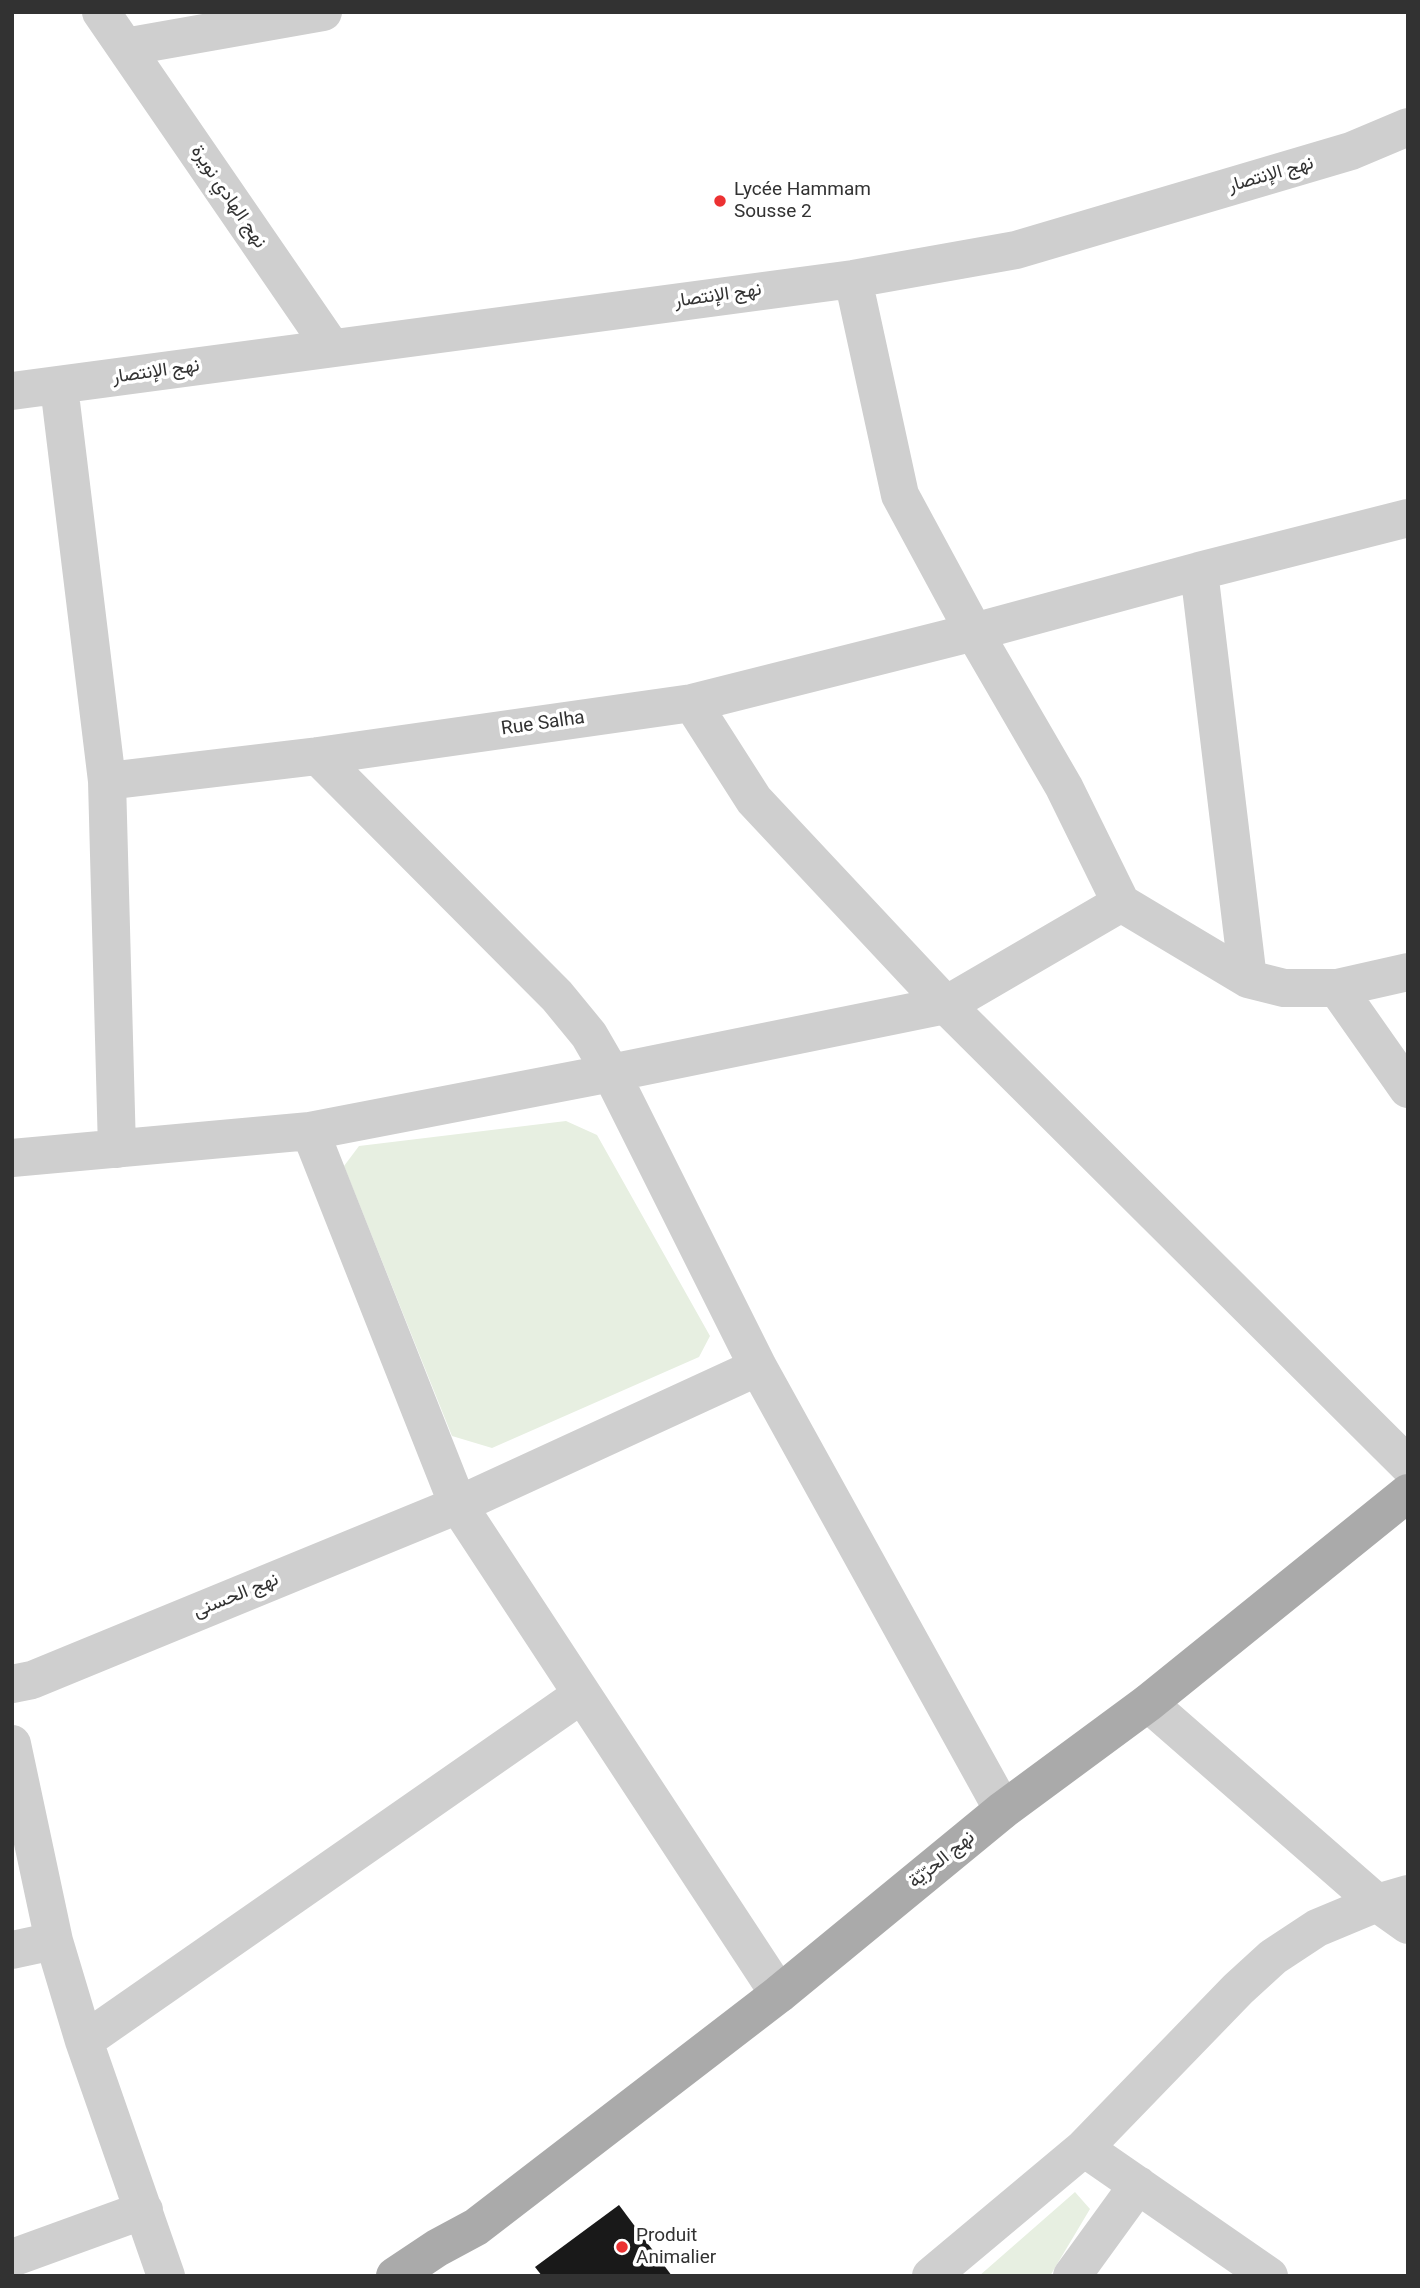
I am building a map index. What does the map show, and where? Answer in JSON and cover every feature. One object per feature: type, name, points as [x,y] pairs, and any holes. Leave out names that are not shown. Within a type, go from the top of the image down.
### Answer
[{"type":"main road","name":"نهج الحرّيّة","points":[[396,2276],[437,2248],[476,2227],[779,1994],[1003,1811],[1148,1703],[1408,1493]]},
{"type":"main road","name":"نهج الحرّيّة","points":[[433,2276],[476,2227]]},
{"type":"street","name":"نهج الهادي نويرة","points":[[101,12],[331,348]]},
{"type":"street","points":[[125,47],[323,12]]},
{"type":"street","name":"نهج الإنتصار","points":[[12,391],[853,279],[1016,250],[1351,151],[1408,127]]},
{"type":"street","points":[[853,279],[900,495],[974,632],[1063,787],[1121,903],[1248,979],[1284,988],[1337,988],[1408,972]]},
{"type":"street","points":[[59,386],[107,781],[117,1149]]},
{"type":"street","name":"Rue Salha","points":[[107,781],[318,755],[692,703],[1408,518]]},
{"type":"street","points":[[1199,571],[1248,979]]},
{"type":"street","points":[[692,703],[754,800],[946,1005],[1408,1465]]},
{"type":"street","points":[[318,755],[557,996],[589,1035],[611,1073],[758,1367],[1003,1811]]},
{"type":"street","points":[[12,1158],[310,1131],[946,1005],[1121,903]]},
{"type":"street","points":[[1337,988],[1408,1089]]},
{"type":"street","points":[[310,1131],[458,1505],[779,1994]]},
{"type":"street","name":"نهج الحسنى","points":[[12,1684],[32,1680],[458,1505],[758,1367]]},
{"type":"street","points":[[84,2040],[581,1695]]},
{"type":"street","points":[[1148,1703],[1393,1898],[1408,1925]]},
{"type":"street","points":[[12,1744],[54,1941],[84,2040],[166,2276]]},
{"type":"street","points":[[931,2276],[1084,2148],[1273,1956],[1317,1928],[1393,1898]]},
{"type":"street","points":[[12,1950],[54,1941]]},
{"type":"street","points":[[1084,2148],[1269,2276]]},
{"type":"street","points":[[1072,2276],[1138,2185]]},
{"type":"street","points":[[12,2258],[144,2210]]},
{"type":"shaded area","points":[[566,1121],[597,1135],[710,1336],[699,1357],[492,1448],[452,1436],[344,1166],[359,1146]]},
{"type":"shaded area","points":[[1075,2192],[1090,2209],[1050,2276],[979,2276]]},
{"type":"building","points":[[619,2205],[672,2276],[542,2276],[535,2267]]},
{"type":"place","name":"Lycée Hammam Sousse 2","points":[[720,201]]},
{"type":"place","name":"Produit Animalier","points":[[622,2247]]}]
